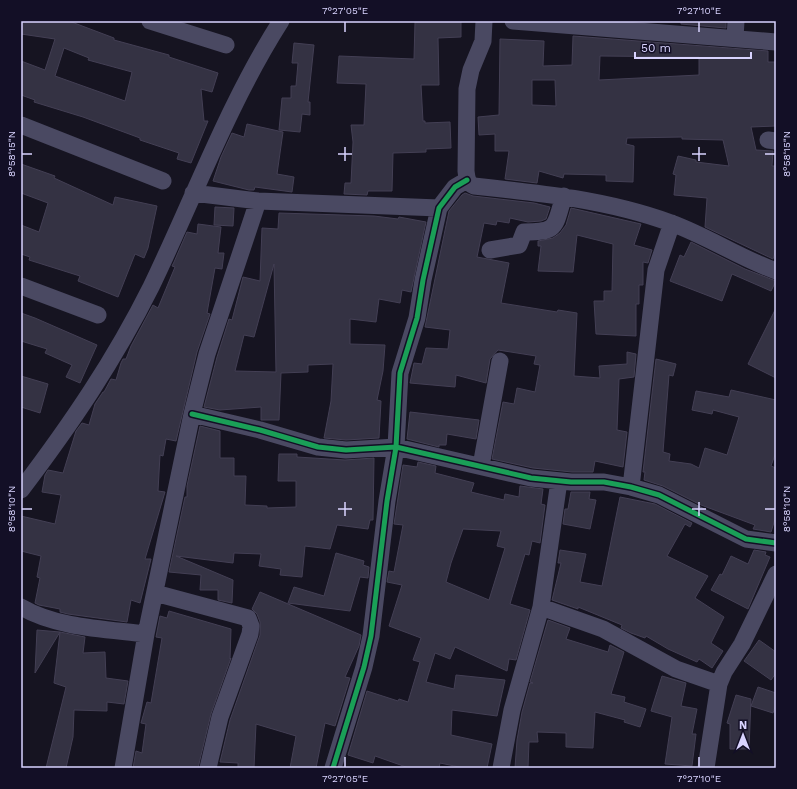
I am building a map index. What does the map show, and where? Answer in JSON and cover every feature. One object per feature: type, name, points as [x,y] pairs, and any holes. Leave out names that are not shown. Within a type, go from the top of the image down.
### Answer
[{"type":"street","points":[[150,21],[226,45]]},
{"type":"street","points":[[21,490],[66,430],[124,338],[151,286],[237,100],[281,21]]},
{"type":"street","points":[[484,21],[483,41],[471,70],[466,89],[467,180],[474,186],[546,193],[624,208],[672,223],[776,271]]},
{"type":"street","points":[[513,21],[776,42]]},
{"type":"street","points":[[735,38],[736,21]]},
{"type":"street","points":[[21,125],[163,181]]},
{"type":"street","points":[[333,768],[364,667],[371,636],[387,501],[396,447],[400,373],[417,318],[423,280],[439,208],[455,187],[467,180]]},
{"type":"street","points":[[193,193],[258,201],[439,208]]},
{"type":"street","points":[[490,250],[519,245],[524,232],[546,232],[550,230],[554,226],[564,196]]},
{"type":"street","points":[[123,768],[146,634],[192,414],[207,354],[258,201]]},
{"type":"street","points":[[631,487],[656,270],[672,223]]},
{"type":"street","points":[[21,286],[98,315]]},
{"type":"street","points":[[481,466],[500,361]]},
{"type":"street","points":[[192,414],[260,430],[318,447],[346,450],[396,447],[531,478],[559,481],[604,482],[631,487],[659,495],[746,539],[776,543]]},
{"type":"street","points":[[501,768],[512,710],[541,607],[559,481]]},
{"type":"street","points":[[706,768],[719,684],[724,672],[742,644],[776,574]]},
{"type":"street","points":[[155,593],[248,618],[251,626],[250,634],[220,717],[208,768]]},
{"type":"street","points":[[21,607],[29,612],[60,622],[99,629],[146,634]]},
{"type":"street","points":[[541,607],[603,629],[676,669],[719,684]]},
{"type":"building","points":[[21,21],[69,21],[114,38],[114,40],[169,55],[169,57],[218,73],[212,92],[201,89],[204,121],[208,121],[191,163],[177,159],[179,153],[140,140],[140,138],[83,117],[34,102],[35,100],[21,95],[21,61],[45,70],[55,39],[21,34]],"holes":[[[64,48],[89,58],[88,60],[132,72],[125,101],[55,76]]]},
{"type":"building","points":[[461,21],[461,37],[438,38],[439,85],[421,85],[423,121],[425,121],[425,123],[450,122],[451,148],[426,149],[426,152],[393,153],[392,191],[368,191],[367,195],[344,194],[345,183],[351,183],[353,142],[351,125],[364,125],[366,84],[337,83],[339,56],[414,59],[415,22]]},
{"type":"building","points":[[681,21],[726,21],[726,28],[681,24]]},
{"type":"building","points":[[573,36],[768,51],[768,62],[776,62],[776,126],[751,127],[756,150],[773,151],[772,166],[776,166],[776,249],[773,259],[705,227],[707,198],[674,195],[676,175],[673,174],[678,156],[696,160],[696,162],[729,166],[723,140],[682,139],[682,137],[627,138],[626,144],[634,146],[633,182],[606,181],[606,175],[564,174],[563,178],[539,171],[537,183],[505,179],[509,151],[495,151],[495,134],[479,135],[478,117],[499,115],[500,39],[544,41],[543,66],[572,65]],"holes":[[[600,56],[699,57],[699,75],[599,80]],[[532,80],[555,80],[556,106],[532,105]]]},
{"type":"building","points":[[294,43],[314,45],[308,102],[310,102],[310,115],[302,114],[300,132],[279,130],[282,98],[291,98],[291,86],[296,86],[298,63],[292,63]]},
{"type":"building","points":[[247,124],[283,132],[277,174],[294,177],[292,192],[255,187],[254,190],[249,190],[213,181],[221,157],[232,133],[244,137]]},
{"type":"building","points":[[21,164],[55,176],[54,178],[113,205],[115,197],[157,206],[148,248],[144,258],[135,254],[118,297],[78,281],[80,276],[29,260],[30,257],[21,254],[21,225],[39,232],[48,203],[21,193]]},
{"type":"building","points":[[465,193],[473,196],[534,203],[550,207],[546,219],[541,221],[528,222],[510,218],[509,223],[497,221],[496,225],[484,223],[477,257],[509,263],[501,303],[557,312],[558,310],[577,313],[574,376],[600,378],[599,366],[627,364],[627,352],[636,354],[634,377],[619,379],[617,430],[627,432],[623,467],[595,461],[593,472],[572,472],[533,468],[492,459],[503,402],[514,404],[517,388],[535,392],[540,365],[534,364],[536,356],[498,350],[490,359],[486,383],[456,375],[455,387],[410,383],[414,363],[422,364],[426,348],[448,349],[450,330],[425,327],[449,211]]},
{"type":"building","points":[[215,207],[234,208],[233,226],[214,225]]},
{"type":"building","points":[[571,208],[641,224],[634,245],[652,250],[648,263],[643,262],[643,285],[639,285],[639,304],[636,304],[636,336],[596,334],[594,301],[604,301],[604,291],[612,291],[613,244],[577,235],[573,272],[538,271],[541,246],[538,246],[538,241],[553,238],[560,233],[566,225]]},
{"type":"building","points":[[279,213],[374,216],[398,219],[399,217],[426,222],[411,292],[402,290],[400,303],[379,299],[376,322],[350,319],[350,344],[385,345],[383,371],[377,400],[381,401],[379,438],[346,440],[324,438],[331,401],[333,364],[308,365],[308,372],[281,373],[279,420],[261,420],[261,407],[220,410],[204,407],[217,357],[229,319],[232,320],[243,277],[260,281],[262,228],[278,229]],"holes":[[[274,264],[276,372],[235,371],[244,335],[254,337]]]},
{"type":"building","points":[[198,224],[221,227],[218,253],[224,253],[222,269],[215,268],[207,313],[210,314],[197,352],[176,441],[166,439],[163,456],[160,455],[158,491],[165,492],[145,559],[151,559],[140,603],[131,600],[127,622],[68,614],[60,612],[60,609],[39,605],[35,603],[40,578],[37,577],[41,556],[21,551],[21,516],[55,524],[61,495],[42,492],[45,475],[48,470],[63,473],[76,431],[82,423],[89,425],[95,404],[111,379],[116,380],[121,363],[123,359],[126,359],[131,346],[153,305],[158,308],[175,267],[172,266],[187,232],[197,234]]},
{"type":"building","points":[[691,242],[745,269],[776,281],[771,291],[732,274],[722,301],[670,281],[680,255],[684,257]]},
{"type":"building","points":[[776,308],[776,378],[748,364]]},
{"type":"building","points":[[21,313],[97,345],[80,383],[66,377],[72,365],[45,353],[47,349],[21,341]]},
{"type":"building","points":[[656,359],[676,364],[673,376],[669,375],[663,452],[670,454],[669,461],[691,464],[699,468],[705,448],[727,455],[739,417],[713,410],[712,414],[692,410],[696,391],[729,397],[731,390],[776,400],[776,452],[771,466],[776,468],[776,516],[771,532],[753,529],[755,525],[701,505],[663,486],[644,480],[645,472],[643,472]]},
{"type":"building","points":[[21,376],[48,384],[40,413],[21,407]]},
{"type":"building","points":[[410,412],[479,420],[476,439],[447,434],[446,445],[439,445],[439,447],[407,439]]},
{"type":"building","points":[[200,426],[220,431],[220,458],[234,458],[234,476],[246,476],[245,505],[267,506],[267,508],[296,507],[296,481],[278,481],[279,454],[297,454],[297,457],[345,460],[374,458],[373,520],[370,520],[368,529],[337,525],[330,549],[305,546],[302,577],[280,575],[281,569],[259,566],[261,554],[234,553],[233,563],[176,556],[233,580],[232,603],[218,600],[218,590],[200,590],[201,575],[169,572],[185,497],[187,497],[187,486]]},
{"type":"building","points":[[418,462],[436,466],[435,473],[474,483],[471,492],[504,500],[505,494],[519,497],[520,486],[543,489],[541,504],[545,505],[540,543],[532,541],[529,555],[525,554],[510,604],[530,610],[516,660],[509,659],[507,671],[455,647],[450,659],[435,653],[426,682],[454,689],[456,675],[505,680],[497,716],[452,710],[451,735],[492,744],[487,768],[464,768],[440,763],[439,768],[409,768],[375,756],[373,763],[348,755],[367,691],[398,701],[399,699],[408,702],[420,662],[413,660],[421,638],[389,626],[402,585],[387,582],[389,571],[394,572],[403,525],[394,524],[403,465],[417,467]],"holes":[[[463,529],[501,531],[497,546],[505,548],[489,600],[446,582]]]},
{"type":"building","points":[[571,492],[590,492],[589,499],[596,500],[590,529],[563,524],[565,509],[568,509]]},
{"type":"building","points":[[620,497],[655,504],[692,523],[690,527],[685,524],[667,556],[708,576],[695,598],[724,617],[711,643],[723,651],[712,668],[699,659],[697,662],[668,649],[646,636],[645,638],[631,633],[621,628],[622,625],[578,607],[578,609],[552,600],[561,563],[558,563],[560,550],[586,554],[580,582],[602,586]]},
{"type":"building","points":[[754,550],[766,552],[765,555],[770,557],[748,609],[711,590],[720,574],[722,575],[731,556],[748,564]]},
{"type":"building","points":[[336,553],[364,561],[363,565],[369,567],[368,578],[360,577],[350,611],[288,603],[294,587],[324,596]]},
{"type":"building","points":[[260,592],[361,635],[359,646],[345,677],[350,678],[335,726],[325,723],[316,768],[290,768],[296,736],[256,724],[254,768],[238,768],[238,763],[220,762],[230,720],[260,635],[260,622],[257,614],[252,609]]},
{"type":"building","points":[[169,611],[231,629],[230,659],[231,658],[211,714],[198,768],[133,768],[136,751],[142,753],[146,724],[141,723],[147,702],[151,703],[162,638],[156,637],[160,616],[167,618]]},
{"type":"building","points":[[548,620],[570,628],[566,639],[608,652],[610,645],[624,652],[611,694],[625,697],[624,702],[646,709],[640,727],[624,722],[625,720],[595,712],[593,748],[566,747],[566,733],[537,732],[538,742],[529,742],[528,768],[515,768],[517,740],[522,712],[530,683],[533,683],[530,682]]},
{"type":"building","points":[[37,630],[60,632],[35,673]]},
{"type":"building","points":[[60,632],[85,637],[83,653],[105,652],[106,678],[128,681],[124,704],[107,702],[107,711],[74,710],[73,737],[66,768],[46,768],[66,687],[54,683]]},
{"type":"building","points":[[759,640],[776,652],[776,673],[771,680],[744,661]]},
{"type":"building","points":[[662,676],[686,683],[681,706],[697,709],[692,734],[696,734],[692,766],[665,764],[672,717],[651,711]]},
{"type":"building","points":[[758,687],[776,693],[776,704],[773,713],[751,706]]},
{"type":"building","points":[[736,695],[751,699],[749,749],[730,749],[730,724],[727,723]]},
{"type":"cycle path","points":[[333,768],[364,667],[371,636],[387,501],[396,447],[400,373],[417,318],[423,280],[439,208],[455,187],[467,180]]},
{"type":"cycle path","points":[[192,414],[260,430],[318,447],[346,450],[396,447],[531,478],[571,482],[604,482],[631,487],[659,495],[746,539],[776,543]]}]
